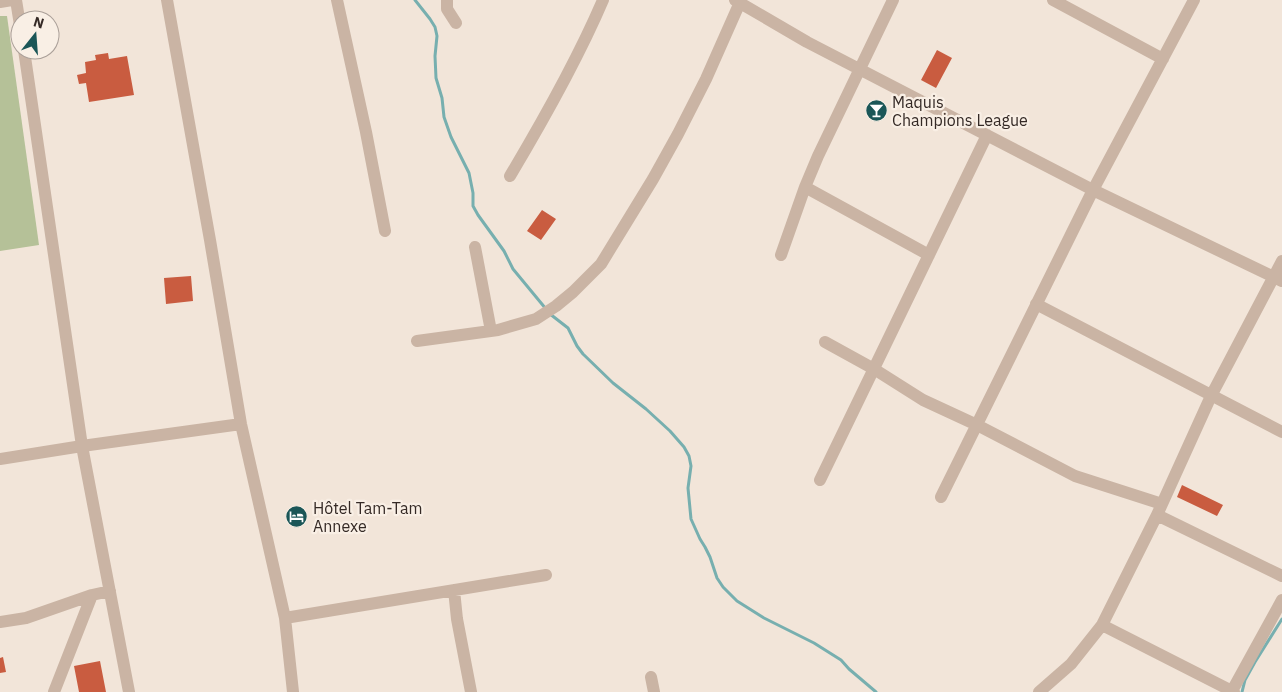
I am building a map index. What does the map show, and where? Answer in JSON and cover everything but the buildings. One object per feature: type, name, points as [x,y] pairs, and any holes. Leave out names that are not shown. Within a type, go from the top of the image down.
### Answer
[{"type":"street","points":[[0,2],[12,0]]},
{"type":"street","points":[[167,0],[241,424],[285,618],[294,692]]},
{"type":"street","points":[[337,0],[366,132],[385,231]]},
{"type":"street","points":[[447,0],[447,9],[456,23]]},
{"type":"street","points":[[510,176],[535,135],[589,34],[603,0]]},
{"type":"street","points":[[781,255],[805,187],[893,0]]},
{"type":"street","points":[[1053,0],[1163,59]]},
{"type":"street","points":[[941,497],[1094,190],[1194,0]]},
{"type":"street","points":[[417,341],[491,331],[536,319],[573,292],[601,264],[678,134],[702,87],[739,1],[807,42],[987,136],[1278,279]]},
{"type":"street","points":[[25,60],[82,446],[129,692]]},
{"type":"street","points":[[820,480],[987,136]]},
{"type":"street","points":[[805,187],[929,255]]},
{"type":"street","points":[[475,247],[491,331]]},
{"type":"street","points":[[1039,692],[1071,664],[1102,625],[1159,509],[1211,396],[1278,279],[1282,261]]},
{"type":"street","points":[[1036,304],[1282,432]]},
{"type":"street","points":[[825,342],[874,369],[923,400],[977,425],[1075,476],[1159,509],[1282,576]]},
{"type":"street","points":[[0,459],[241,424]]},
{"type":"street","points":[[285,618],[546,575]]},
{"type":"street","points":[[454,590],[457,619],[471,692]]},
{"type":"street","points":[[0,622],[26,618],[92,595],[110,591]]},
{"type":"street","points":[[54,692],[92,595]]},
{"type":"street","points":[[1102,625],[1233,691],[1282,600]]},
{"type":"street","points":[[651,677],[654,692]]},
{"type":"green space","points":[[0,16],[7,16],[10,37],[10,60],[13,60],[39,245],[0,251]]},
{"type":"waterway","points":[[415,0],[435,27],[437,36],[435,56],[436,78],[442,98],[444,117],[451,137],[469,173],[473,193],[473,206],[504,251],[513,269],[546,309]]},
{"type":"waterway","points":[[550,314],[568,328],[583,354],[613,383],[670,431],[684,447],[689,456],[691,466],[688,488],[691,519],[710,557],[717,578],[723,587],[737,601],[764,618],[814,643],[841,660],[876,692]]},
{"type":"waterway","points":[[1242,692],[1245,680],[1282,619]]},
{"type":"place","name":"Maquis Champions League","points":[[876,111]]},
{"type":"place","name":"Hôtel Tam-Tam Annexe","points":[[297,517]]}]
